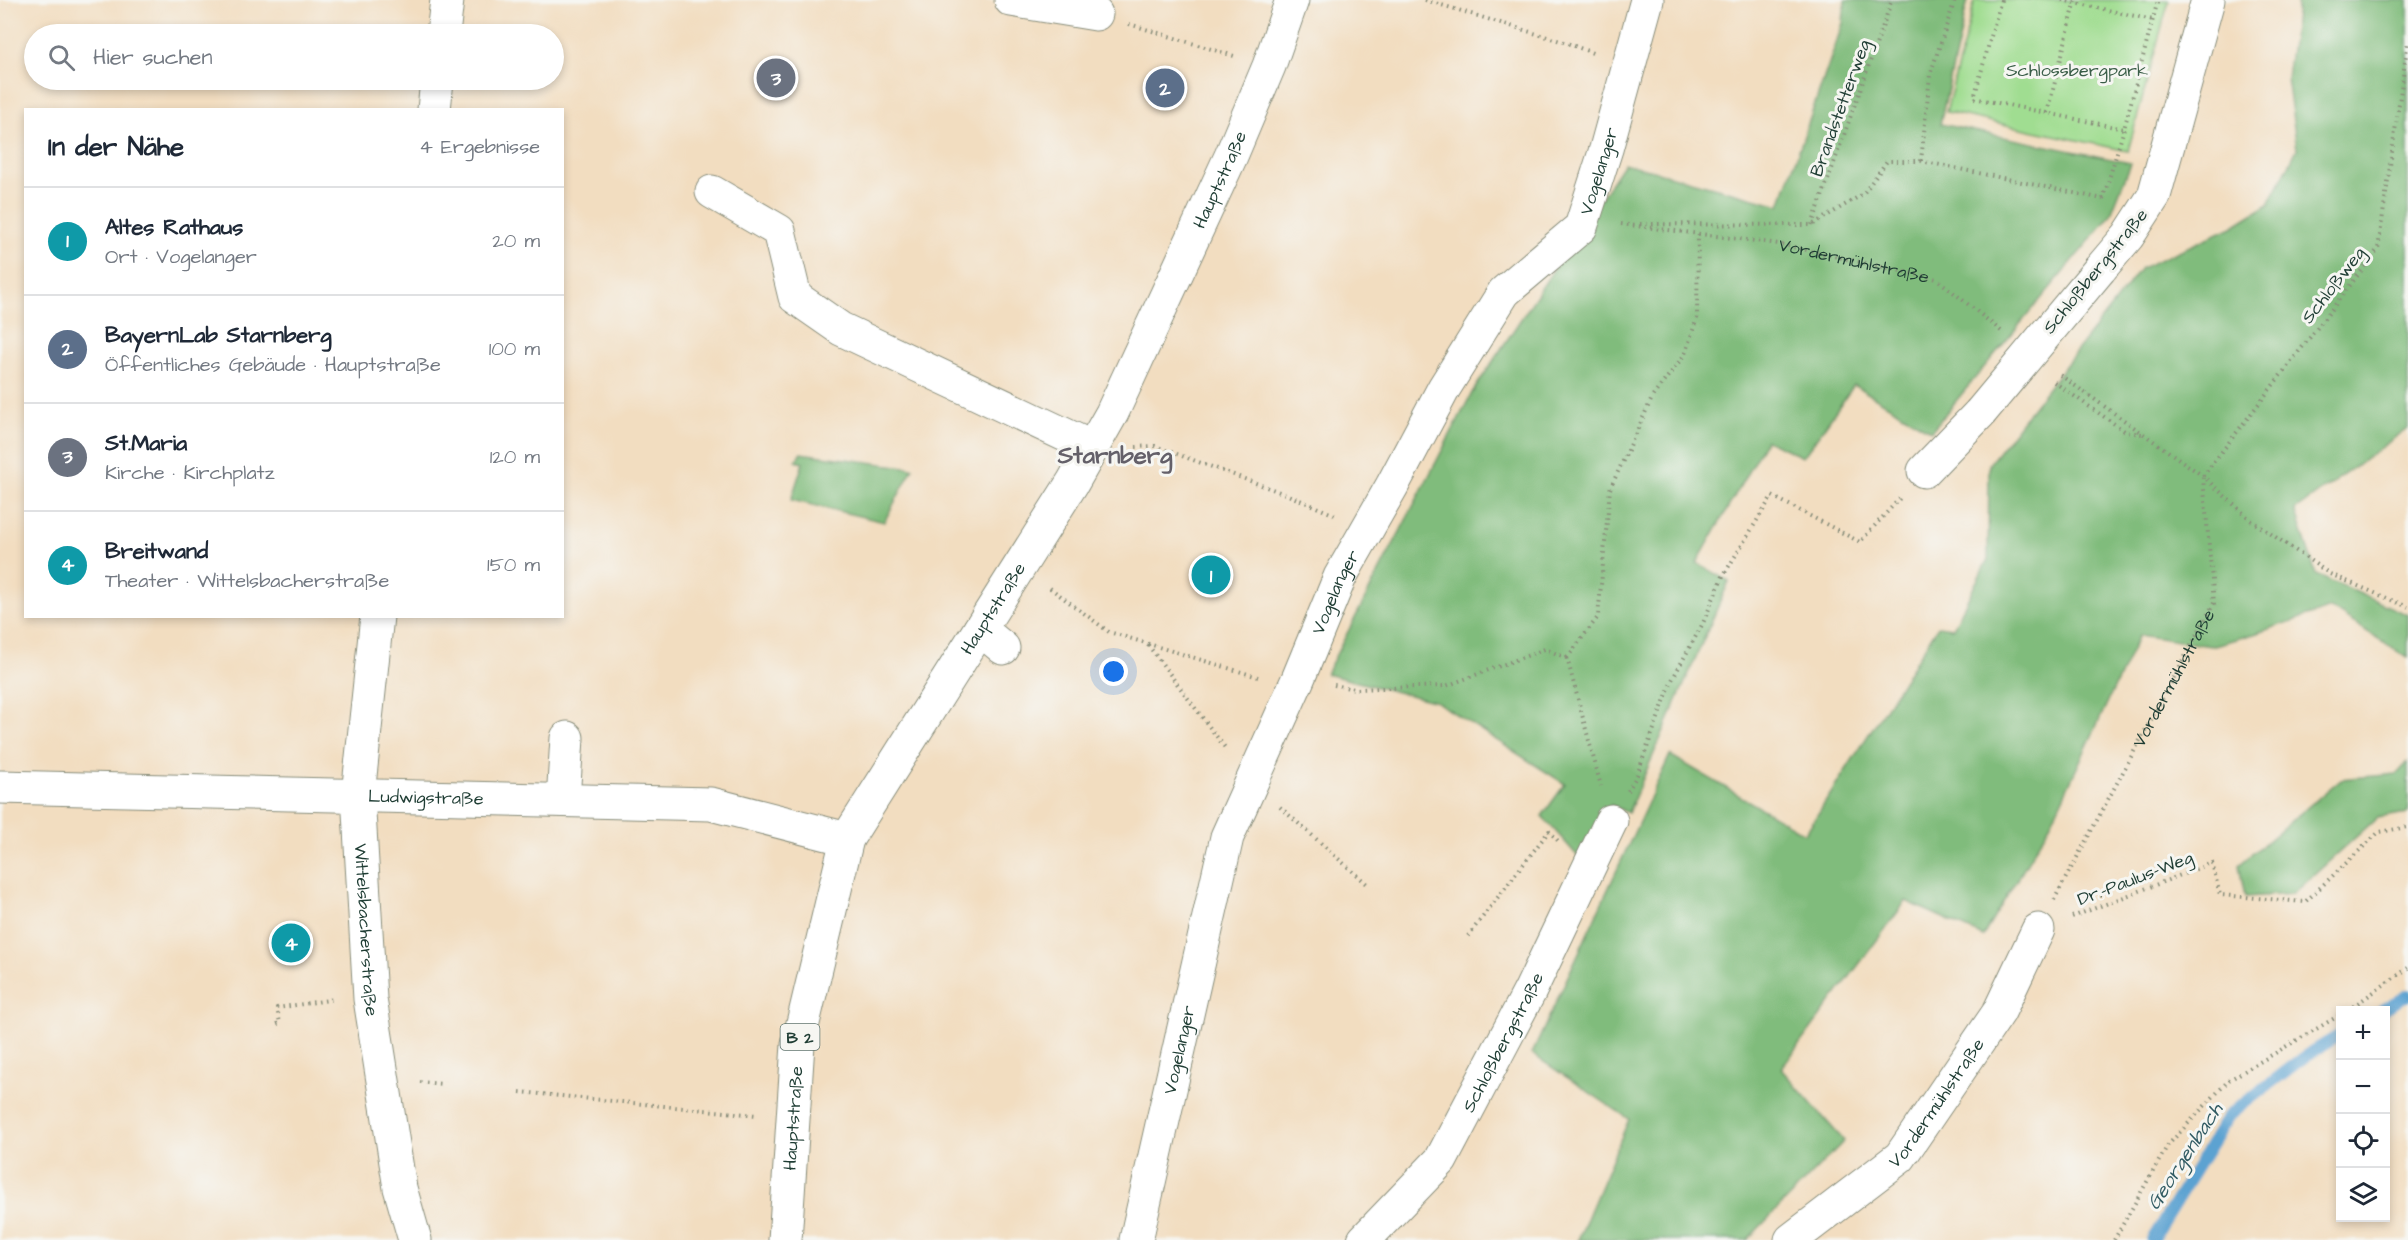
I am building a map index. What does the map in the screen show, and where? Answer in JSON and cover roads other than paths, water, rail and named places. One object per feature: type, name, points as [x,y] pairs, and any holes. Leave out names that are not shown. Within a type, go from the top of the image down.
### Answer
[{"type":"street","points":[[444,24],[447,0]]},
{"type":"street","points":[[1011,0],[1096,14]]},
{"type":"street","name":"Hauptstraße","points":[[785,1240],[798,1044],[847,839],[992,638],[1112,413],[1231,156],[1269,66],[1292,0]]},
{"type":"street","name":"Vogelanger","points":[[1136,1240],[1227,837],[1298,680],[1340,577],[1444,388],[1504,292],[1581,227],[1606,149],[1647,0]]},
{"type":"street","name":"Schloßbergstraße","points":[[1924,471],[1980,413],[2128,236],[2154,196],[2208,0]]},
{"type":"street","points":[[434,108],[436,90]]},
{"type":"street","points":[[712,192],[779,231],[795,297],[841,329],[1093,448]]},
{"type":"street","name":"Wittelsbacherstraße","points":[[377,618],[358,795],[370,993],[400,1188],[415,1240]]},
{"type":"street","points":[[563,800],[567,738]]},
{"type":"street","name":"Ludwigstraße","points":[[0,787],[711,804],[847,839]]},
{"type":"street","name":"Schloßbergstraße","points":[[1364,1240],[1441,1160],[1530,991],[1611,821]]},
{"type":"street","name":"Vordermühlstraße","points":[[1791,1240],[1900,1157],[1999,1012],[2038,930]]},
{"type":"waterway","name":"Georgenbach","points":[[2389,1006],[2408,995]]},
{"type":"waterway","name":"Georgenbach","points":[[2152,1240],[2229,1115],[2307,1055],[2336,1037]]},
{"type":"place","name":"St.Maria","points":[[776,78]]},
{"type":"place","name":"BayernLab Starnberg","points":[[1165,88]]},
{"type":"place","name":"Altes Rathaus","points":[[1211,575]]},
{"type":"place","name":"Breitwand","points":[[291,943]]},
{"type":"district","name":"Starnberg","points":[[1115,455]]},
{"type":"park label","name":"Schlossbergpark","points":[[2077,70]]}]
